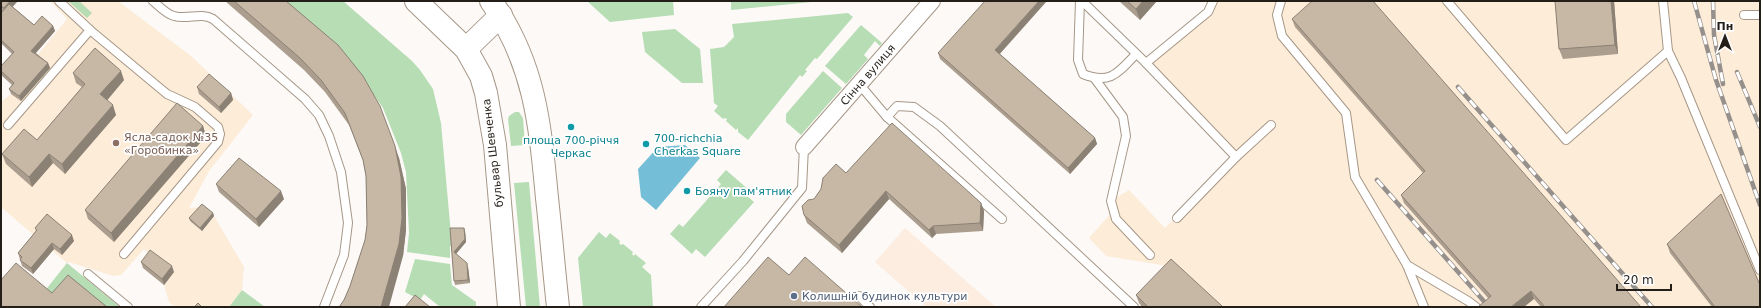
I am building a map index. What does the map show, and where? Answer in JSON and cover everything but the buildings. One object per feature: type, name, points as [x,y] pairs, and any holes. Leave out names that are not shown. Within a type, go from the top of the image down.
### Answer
[{"type":"main road","name":"бульвар Шевченка","points":[[416,1],[466,49],[481,76],[492,119],[509,307]]},
{"type":"main road","points":[[466,49],[496,8],[521,56],[536,105],[542,147],[558,307]]},
{"type":"street","name":"Сінна вулиця","points":[[804,147],[860,85],[932,1]]},
{"type":"lane","points":[[59,1],[90,30],[167,94],[196,107],[218,127],[220,134],[218,142],[124,254]]},
{"type":"lane","points":[[153,1],[168,14],[174,16],[200,15],[213,19],[305,99],[323,123],[341,172],[348,223],[344,255],[324,307]]},
{"type":"lane","points":[[1081,1],[1146,63],[1236,157]]},
{"type":"lane","points":[[1081,1],[1078,60],[1082,74],[1095,79],[1123,117],[1126,136],[1111,201],[1116,219],[1150,255]]},
{"type":"lane","points":[[1146,63],[1208,12],[1213,1]]},
{"type":"lane","points":[[1281,1],[1277,15],[1282,36],[1346,113],[1355,177],[1407,265],[1424,307]]},
{"type":"lane","points":[[1447,1],[1566,140],[1668,51]]},
{"type":"lane","points":[[1663,1],[1668,51],[1681,78],[1760,270]]},
{"type":"lane","points":[[1744,15],[1760,15]]},
{"type":"lane","points":[[8,125],[90,30]]},
{"type":"lane","points":[[1095,79],[1116,74],[1136,54]]},
{"type":"lane","points":[[860,85],[887,117],[1002,219]]},
{"type":"lane","points":[[887,117],[897,106],[914,107],[940,126],[1134,307]]},
{"type":"lane","points":[[1177,218],[1236,157],[1271,125]]},
{"type":"lane","points":[[701,307],[743,260],[802,188],[804,147]]},
{"type":"lane","points":[[1407,265],[1476,307]]},
{"type":"lane","points":[[88,274],[128,307]]},
{"type":"lane","points":[[859,296],[870,307]]},
{"type":"shaded area","name":"Ясла-садок №35 «Горобинка»","points":[[50,1],[118,1],[191,56],[253,115],[209,171],[189,208],[203,207],[214,216],[244,267],[242,290],[229,307],[175,307],[169,302],[164,285],[143,268],[152,256],[144,249],[121,275],[113,276],[69,262],[67,263],[2,208],[1,102],[11,94],[40,61],[36,57],[67,19]]},
{"type":"shaded area","points":[[1213,1],[1760,1],[1760,307],[1217,307],[1174,267],[1106,256],[1089,238],[1114,210],[1111,201],[1129,190],[1165,228],[1236,157],[1146,63],[1208,12]]},
{"type":"shaded area","points":[[905,228],[996,307],[926,307],[875,262]]},
{"type":"green space","points":[[68,1],[79,1],[92,13],[87,18]]},
{"type":"green space","points":[[283,1],[343,1],[412,61],[433,89],[441,123],[452,246],[450,246],[450,258],[407,252],[409,233],[406,172],[401,153],[383,108],[365,82]]},
{"type":"green space","points":[[587,1],[673,1],[674,15],[610,22]]},
{"type":"green space","points":[[731,1],[821,1],[731,10]]},
{"type":"green space","points":[[848,13],[853,17],[817,59],[815,58],[805,70],[807,71],[802,77],[800,75],[748,140],[738,132],[738,128],[736,130],[726,121],[727,119],[723,119],[714,111],[718,106],[714,103],[710,49],[724,47],[734,37],[732,24]]},
{"type":"green space","points":[[861,25],[882,43],[880,46],[875,41],[864,55],[868,59],[846,84],[825,66]]},
{"type":"green space","points":[[675,29],[700,49],[703,83],[682,83],[645,52],[642,32]]},
{"type":"green space","points":[[823,71],[842,88],[801,135],[786,122],[786,114]]},
{"type":"green space","points":[[515,112],[519,112],[523,118],[525,145],[511,146],[508,119],[509,116]]},
{"type":"green space","points":[[726,170],[749,190],[745,194],[754,202],[705,257],[696,249],[692,254],[670,234],[679,224],[683,227],[721,184],[717,180]]},
{"type":"green space","points":[[529,182],[540,307],[526,307],[514,183]]},
{"type":"green space","points":[[599,232],[606,238],[610,233],[620,241],[619,243],[621,245],[623,244],[633,252],[632,254],[634,256],[635,254],[646,263],[642,267],[651,275],[653,307],[583,307],[578,258]]},
{"type":"green space","points":[[415,259],[450,264],[452,285],[476,302],[476,307],[440,307],[424,294],[420,300],[405,292]]},
{"type":"green space","points":[[67,263],[120,307],[53,304],[40,297]]},
{"type":"green space","points":[[242,290],[265,307],[229,307]]},
{"type":"water","points":[[685,145],[700,158],[656,210],[641,197],[638,169],[658,147]]},
{"type":"railway","points":[[1694,1],[1716,80],[1760,205]]},
{"type":"railway","points":[[1713,1],[1714,35],[1723,84]]},
{"type":"railway","points":[[1737,72],[1760,127]]},
{"type":"railway","points":[[1458,87],[1652,307]]},
{"type":"railway","points":[[1377,180],[1489,307]]},
{"type":"place","name":"площа 700-річчя Черкас","points":[[571,127]]},
{"type":"place","name":"Ясла-садок №35 «Горобинка»","points":[[116,143]]},
{"type":"place","name":"700-richchia Cherkas Square","points":[[646,144]]},
{"type":"place","name":"Бояну пам'ятник","points":[[687,191]]},
{"type":"place","name":"Колишній будинок культури","points":[[794,296]]}]
